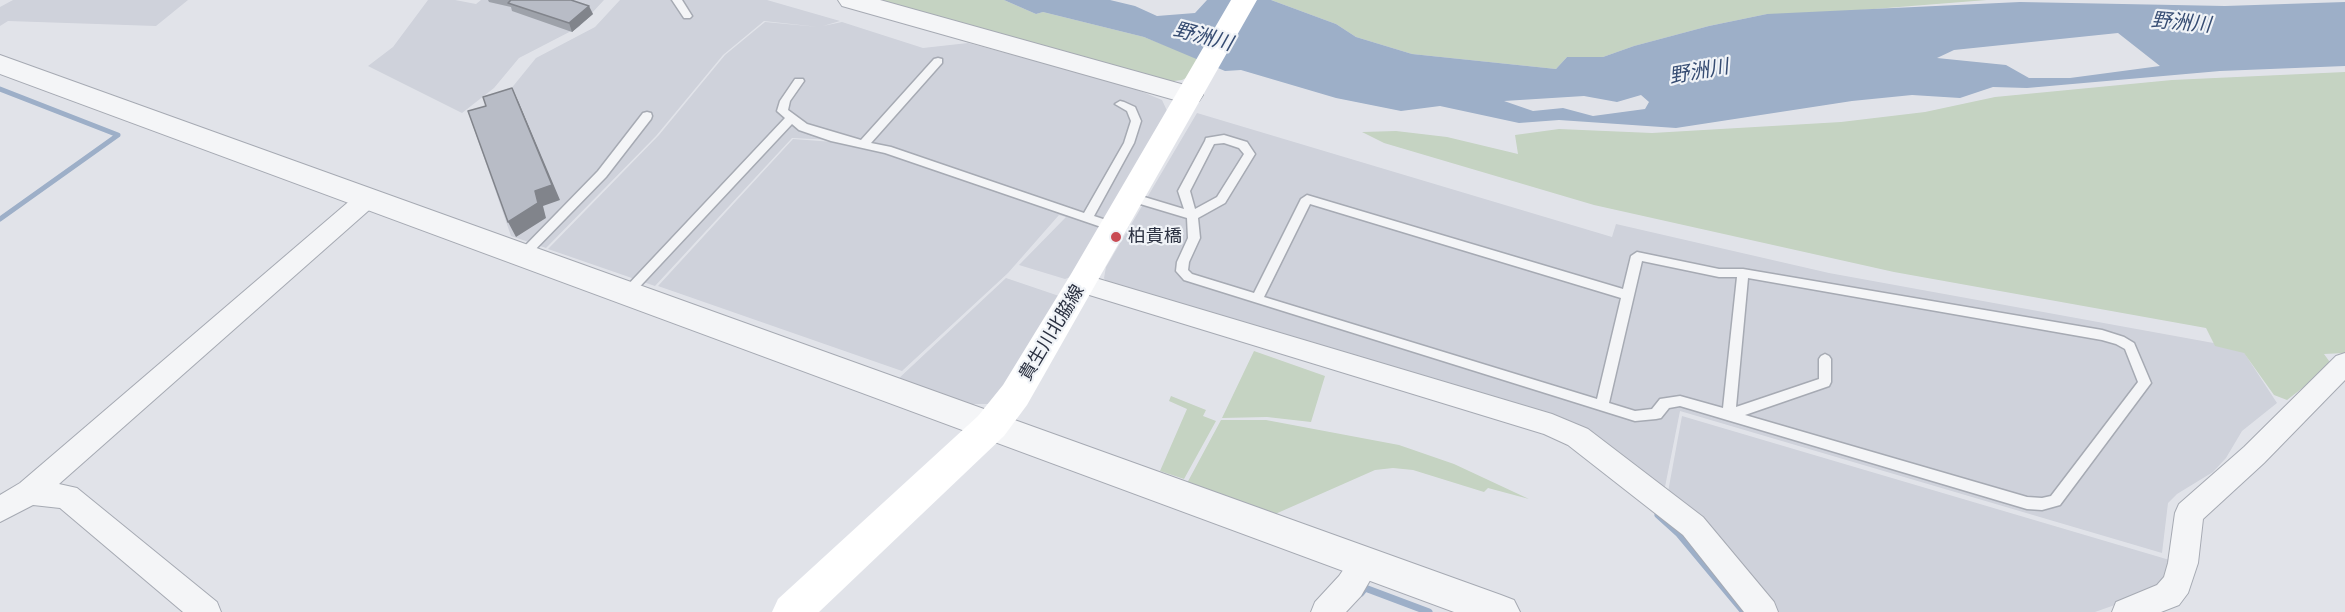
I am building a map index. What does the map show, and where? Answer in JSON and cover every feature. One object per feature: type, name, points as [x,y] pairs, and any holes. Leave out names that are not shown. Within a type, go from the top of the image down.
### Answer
[{"type":"main road","name":"貴生川北脇線","points":[[792,612],[991,426],[1015,395],[1082,283],[1100,222],[1131,197],[1244,0]]},
{"type":"street","points":[[851,0],[1193,88]]},
{"type":"street","points":[[0,64],[1500,612]]},
{"type":"street","points":[[0,510],[30,492],[368,198]]},
{"type":"street","points":[[1082,283],[1552,425],[1578,437],[1693,526],[1763,612]]},
{"type":"street","points":[[2127,612],[2168,595],[2177,583],[2183,563],[2189,513],[2254,455],[2345,363]]},
{"type":"street","points":[[30,492],[67,497],[206,612]]},
{"type":"street","points":[[1326,612],[1350,586],[1365,563]]},
{"type":"lane","points":[[676,0],[687,16]]},
{"type":"lane","points":[[864,144],[938,61]]},
{"type":"lane","points":[[799,81],[785,101],[782,111],[803,128],[887,150],[1100,222],[1136,121],[1131,109],[1120,104]]},
{"type":"lane","points":[[523,255],[602,174],[647,116]]},
{"type":"lane","points":[[627,293],[790,119]]},
{"type":"lane","points":[[1131,197],[1192,216],[1221,200],[1250,154],[1243,145],[1224,139],[1210,141],[1184,191],[1192,216],[1194,238],[1183,262],[1182,271],[1188,277],[1257,299],[1602,406],[1635,416],[1656,414],[1665,402],[1680,400],[2027,503],[2042,504],[2055,501],[2145,383],[2130,346],[2120,340],[1743,273],[1719,273],[1637,256],[1602,406]]},
{"type":"lane","points":[[1257,299],[1307,199],[1628,295]]},
{"type":"lane","points":[[1729,415],[1743,273]]},
{"type":"lane","points":[[1729,415],[1825,382],[1825,359]]},
{"type":"shaded area","points":[[13,0],[188,0],[156,26],[8,21],[0,26],[0,7]]},
{"type":"shaded area","points":[[428,0],[455,0],[476,4],[481,0],[604,0],[579,27],[519,58],[494,88],[462,113],[368,66],[393,47]]},
{"type":"shaded area","points":[[620,0],[767,0],[840,21],[823,26],[842,22],[923,48],[968,43],[1126,85],[1162,100],[1169,115],[1076,275],[1065,279],[1019,265],[1066,217],[1059,215],[1008,273],[902,371],[658,286],[793,139],[834,142],[882,151],[1016,198],[886,151],[835,140],[792,138],[655,286],[548,249],[659,135],[725,55],[765,22],[819,27],[764,21],[723,55],[656,136],[546,248],[511,236],[471,120],[510,90],[536,58],[595,27]]},
{"type":"shaded area","points":[[1197,113],[1612,237],[1616,224],[1829,273],[2241,348],[2277,403],[2242,431],[2226,458],[2213,472],[2177,494],[2168,503],[2162,553],[1680,411],[1664,492],[1605,446],[1107,284],[1104,278],[1106,267]]},
{"type":"shaded area","points":[[1006,278],[1065,298],[993,404],[960,404],[897,380]]},
{"type":"shaded area","points":[[1682,416],[2173,561],[2160,589],[2095,612],[1778,612],[1668,492]]},
{"type":"green space","points":[[878,0],[1004,0],[1036,14],[1043,12],[1144,37],[1200,59],[1190,76],[1182,80],[1166,82]]},
{"type":"green space","points":[[1271,0],[1987,0],[1811,14],[1767,14],[1709,26],[1634,46],[1603,57],[1567,57],[1556,69],[1412,54],[1356,37],[1336,24]]},
{"type":"green space","points":[[2345,72],[2345,353],[2324,354],[2332,365],[2287,400],[2274,395],[2244,353],[2215,346],[2206,328],[1894,272],[1594,205],[1384,143],[1362,132],[1396,131],[1447,137],[1518,154],[1515,135],[1559,129],[1652,133],[1841,122],[1925,112],[1995,97],[2172,80]]},
{"type":"green space","points":[[1254,351],[1325,376],[1311,422],[1267,417],[1222,418]]},
{"type":"green space","points":[[1171,396],[1206,410],[1203,416],[1216,421],[1184,479],[1160,471],[1187,409],[1169,401]]},
{"type":"green space","points":[[1221,420],[1266,420],[1399,445],[1454,464],[1529,499],[1488,488],[1484,492],[1413,470],[1393,468],[1375,470],[1273,515],[1186,485]]},
{"type":"water","name":"野洲川","points":[[1004,0],[1110,0],[1135,6],[1157,16],[1195,13],[1207,0],[1271,0],[1336,24],[1356,37],[1412,54],[1556,69],[1567,57],[1603,57],[1634,46],[1709,26],[1767,14],[2020,2],[2225,6],[2345,2],[2345,66],[2220,71],[2027,88],[1993,87],[1960,98],[1912,95],[1852,101],[1676,128],[1559,120],[1519,123],[1440,106],[1401,111],[1336,98],[1241,70],[1225,71],[1144,37],[1043,12],[1036,14]],"holes":[[[2118,33],[2160,66],[2070,78],[2029,78],[2006,65],[1937,58],[1954,50]],[[1641,95],[1649,102],[1645,109],[1593,116],[1563,108],[1533,111],[1504,101],[1584,96],[1617,102]]]},
{"type":"building","points":[[511,0],[571,0],[589,6],[569,23],[508,3]]},
{"type":"building","points":[[512,88],[552,185],[535,191],[538,203],[508,222],[468,111],[486,106],[483,97]]},
{"type":"waterway","points":[[0,89],[118,135],[0,219]]},
{"type":"waterway","points":[[1658,515],[1679,534],[1744,612]]},
{"type":"waterway","points":[[1361,593],[1365,588],[1429,612]]},
{"type":"place","name":"柏貴橋","points":[[1116,237]]}]
